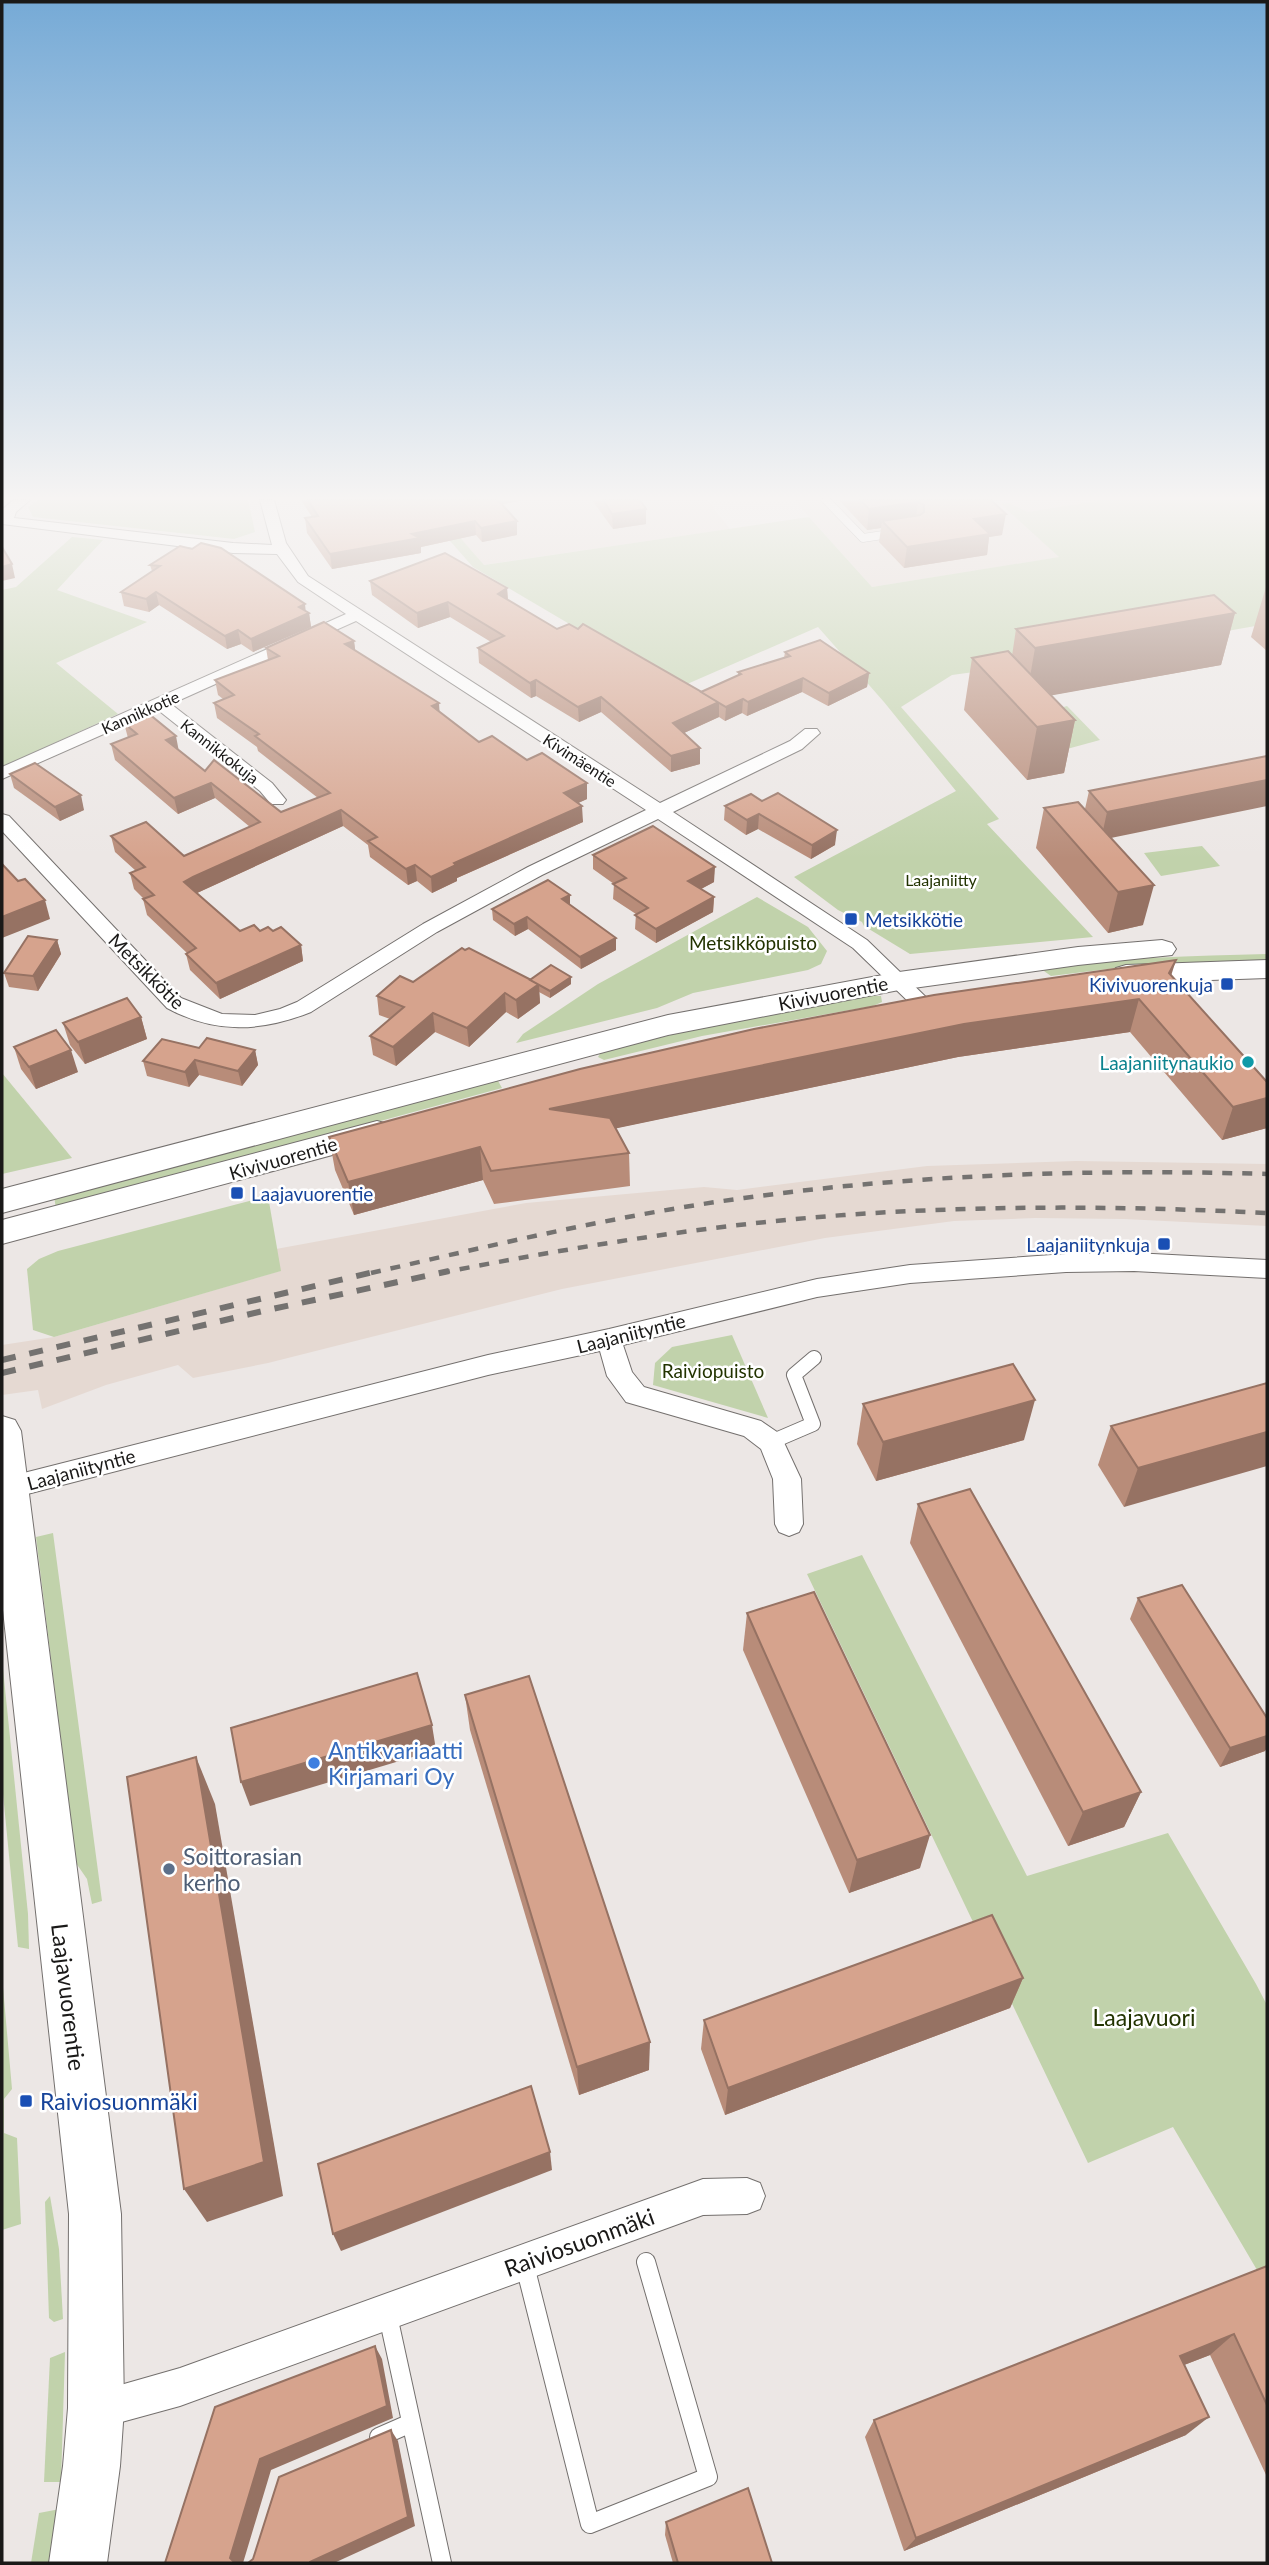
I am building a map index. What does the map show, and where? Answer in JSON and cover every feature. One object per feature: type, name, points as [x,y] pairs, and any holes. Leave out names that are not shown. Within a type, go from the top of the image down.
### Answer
[{"type":"street","name":"Kannikkotie","points":[[2,774],[346,620]]},
{"type":"street","name":"Kivimäentie","points":[[363,620],[844,933],[922,1003]]},
{"type":"street","name":"Kannikkokuja","points":[[160,704],[266,787],[278,800]]},
{"type":"street","name":"Metsikkötie","points":[[2,820],[174,1003],[205,1018],[245,1023],[285,1015],[304,1007],[485,897],[796,745],[811,733]]},
{"type":"street","name":"Kivivuorentie","points":[[2,1201],[668,1025],[899,981],[1124,951],[1267,946]]},
{"type":"street","name":"Kivivuorentie","points":[[2,1232],[260,1165],[648,1058],[922,1003],[1130,974],[1267,969]]},
{"type":"street","name":"Laajaniityntie","points":[[8,1488],[488,1365],[609,1339],[817,1288],[910,1274],[1066,1263],[1134,1262],[1267,1269]]},
{"type":"street","points":[[609,1339],[620,1376],[635,1395],[752,1428],[771,1442],[787,1479],[789,1524]]},
{"type":"street","name":"Laajavuorentie","points":[[2,1432],[62,1951],[91,2162],[95,2214],[98,2324],[96,2410],[89,2488],[78,2563]]},
{"type":"street","name":"Raiviosuonmäki","points":[[96,2410],[180,2387],[703,2197],[747,2196]]},
{"type":"lane","points":[[771,1442],[813,1424],[794,1376],[814,1358]]},
{"type":"lane","points":[[524,2262],[590,2524],[708,2477],[646,2262]]},
{"type":"lane","points":[[387,2312],[442,2563]]},
{"type":"lane","points":[[363,2443],[411,2423]]},
{"type":"shaded area","points":[[1076,1161],[1267,1164],[1267,1226],[1035,1218],[954,1221],[825,1238],[562,1289],[268,1363],[193,1378],[178,1365],[106,1385],[42,1409],[38,1390],[2,1395],[2,1345],[54,1337],[280,1271],[276,1249],[526,1203],[704,1187],[737,1190],[927,1166]]},
{"type":"green space","points":[[2,620],[141,620],[147,622],[56,663],[118,714],[2,767]]},
{"type":"green space","name":"Laajaniitty","points":[[562,620],[1267,620],[1267,624],[1061,660],[952,675],[901,707],[999,819],[987,824],[1093,937],[910,954],[864,926],[862,922],[838,910],[794,877],[956,791],[884,702],[818,627],[678,688]]},
{"type":"green space","points":[[1067,706],[1100,740],[1067,749],[1053,710]]},
{"type":"green space","points":[[1202,846],[1220,866],[1161,876],[1144,853]]},
{"type":"green space","name":"Metsikköpuisto","points":[[757,897],[808,927],[827,951],[821,964],[808,970],[693,993],[657,1008],[516,1043],[523,1034],[598,984]]},
{"type":"green space","points":[[1267,954],[1267,962],[1124,967],[1051,976],[1044,971],[1045,968],[1073,964],[1128,959]]},
{"type":"green space","points":[[881,996],[882,1002],[873,1006],[702,1036],[604,1060],[598,1057],[601,1052],[704,1027]]},
{"type":"green space","points":[[2,1073],[72,1158],[2,1174]]},
{"type":"green space","points":[[497,1079],[502,1088],[56,1209],[54,1196]]},
{"type":"green space","points":[[268,1196],[281,1271],[54,1337],[33,1330],[27,1269],[39,1259],[58,1251]]},
{"type":"green space","name":"Raiviopuisto","points":[[732,1335],[768,1418],[653,1385],[655,1363],[672,1347]]},
{"type":"green space","points":[[53,1533],[102,1901],[92,1904],[87,1879],[76,1863],[36,1537]]},
{"type":"green space","name":"Laajavuori","points":[[862,1555],[1027,1876],[1168,1833],[1256,1984],[1267,2005],[1267,2287],[1173,2127],[1088,2163],[807,1574]]},
{"type":"green space","points":[[2,1659],[28,1914],[29,1949],[18,1947],[2,1784]]},
{"type":"green space","points":[[2,1976],[12,2089],[4,2099],[4,2133],[17,2138],[21,2224],[2,2230]]},
{"type":"green space","points":[[50,2196],[59,2249],[63,2319],[54,2322],[49,2318],[45,2202]]},
{"type":"green space","points":[[65,2352],[61,2482],[44,2482],[50,2358]]},
{"type":"green space","points":[[60,2509],[52,2563],[31,2563],[39,2513]]},
{"type":"building","points":[[199,620],[294,620],[251,639],[238,630],[225,636]]},
{"type":"building","points":[[477,620],[541,620],[557,629],[569,624],[578,629],[583,624],[719,702],[673,723],[700,748],[671,756],[601,697],[578,707],[536,680],[530,683],[478,648],[504,636]]},
{"type":"building","points":[[1070,620],[1197,620],[1035,648],[1016,629]]},
{"type":"building","points":[[324,622],[354,641],[345,644],[439,703],[432,706],[479,742],[492,736],[527,760],[542,753],[587,783],[564,793],[582,806],[454,863],[456,865],[431,877],[415,865],[406,869],[368,841],[377,837],[341,810],[193,877],[184,882],[240,931],[254,925],[260,931],[268,927],[273,931],[281,927],[301,945],[216,983],[186,954],[196,948],[143,899],[154,895],[130,873],[145,867],[111,836],[146,822],[184,856],[260,822],[211,783],[174,798],[111,744],[137,734],[124,723],[149,714],[176,736],[166,740],[205,771],[214,760],[281,812],[330,793],[255,736],[259,734],[214,703],[234,695],[215,680],[279,656],[266,648]]},
{"type":"building","points":[[820,640],[869,673],[829,693],[803,678],[748,702],[743,699],[726,707],[701,692],[741,674],[738,672],[790,656],[785,652]]},
{"type":"building","points":[[1008,651],[1075,720],[1037,727],[972,658]]},
{"type":"building","points":[[1267,756],[1267,780],[1107,812],[1089,791]]},
{"type":"building","points":[[35,763],[81,795],[55,807],[10,774]]},
{"type":"building","points":[[778,793],[837,830],[812,845],[759,814],[747,820],[725,806],[751,794],[762,801]]},
{"type":"building","points":[[1078,802],[1154,885],[1118,892],[1044,808]]},
{"type":"building","points":[[653,826],[715,867],[688,881],[714,897],[656,929],[635,915],[648,908],[613,884],[626,878],[593,855]]},
{"type":"building","points":[[2,864],[18,881],[25,879],[45,900],[2,917]]},
{"type":"building","points":[[548,880],[570,895],[562,899],[616,938],[580,957],[527,917],[514,924],[492,909]]},
{"type":"building","points":[[28,936],[57,940],[33,976],[4,973]]},
{"type":"building","points":[[462,948],[469,948],[539,984],[516,1000],[505,993],[467,1028],[433,1013],[393,1047],[370,1036],[404,1007],[377,996],[400,976],[413,982]]},
{"type":"building","points":[[1176,960],[1169,973],[1267,1082],[1267,1098],[1233,1107],[1139,999],[964,1024],[549,1109],[610,1118],[629,1153],[491,1171],[480,1147],[348,1182],[329,1137],[580,1069],[754,1029],[934,995]]},
{"type":"building","points":[[551,965],[571,977],[550,991],[530,980]]},
{"type":"building","points":[[127,998],[141,1017],[78,1042],[63,1023]]},
{"type":"building","points":[[56,1030],[71,1050],[29,1067],[14,1047]]},
{"type":"building","points":[[207,1038],[255,1050],[238,1071],[195,1060],[185,1072],[143,1061],[162,1039],[199,1048]]},
{"type":"building","points":[[1013,1364],[1035,1400],[883,1442],[863,1404]]},
{"type":"building","points":[[1267,1383],[1267,1432],[1138,1468],[1111,1426]]},
{"type":"building","points":[[970,1489],[1141,1792],[1083,1812],[918,1504]]},
{"type":"building","points":[[1182,1585],[1267,1718],[1267,1736],[1230,1748],[1138,1598]]},
{"type":"building","points":[[814,1592],[930,1835],[857,1860],[747,1613]]},
{"type":"building","points":[[417,1673],[432,1725],[241,1782],[231,1728]]},
{"type":"building","points":[[529,1676],[650,2042],[577,2067],[465,1695]]},
{"type":"building","points":[[196,1757],[264,2162],[184,2189],[127,1777]]},
{"type":"building","points":[[992,1915],[1023,1978],[728,2088],[704,2020]]},
{"type":"building","points":[[531,2086],[550,2152],[333,2234],[318,2164]]},
{"type":"building","points":[[1267,2266],[1267,2405],[1234,2334],[1180,2356],[1209,2417],[916,2538],[874,2420]]},
{"type":"building","points":[[375,2346],[387,2406],[260,2459],[230,2558],[235,2563],[165,2563],[215,2407]]},
{"type":"building","points":[[391,2430],[408,2517],[310,2563],[248,2563],[253,2559],[279,2477]]},
{"type":"building","points":[[748,2488],[772,2563],[678,2563],[666,2522]]},
{"type":"railway","points":[[371,1273],[603,1222],[697,1205],[809,1190],[1005,1175],[1136,1172],[1267,1174]]},
{"type":"railway","points":[[440,1273],[641,1238],[844,1215],[950,1209],[1056,1208],[1267,1213]]},
{"type":"railway","points":[[2,1360],[378,1271]]},
{"type":"railway","points":[[2,1373],[263,1311],[449,1271]]},
{"type":"place","name":"Metsikkötie","points":[[851,919]]},
{"type":"place","name":"Kivivuorenkuja","points":[[1227,984]]},
{"type":"place","name":"Laajaniitynaukio","points":[[1248,1062]]},
{"type":"place","name":"Laajavuorentie","points":[[237,1193]]},
{"type":"place","name":"Laajaniitynkuja","points":[[1164,1244]]},
{"type":"place","name":"Antikvariaatti Kirjamari Oy","points":[[314,1763]]},
{"type":"place","name":"Soittorasian kerho","points":[[169,1869]]},
{"type":"place","name":"Raiviosuonmäki","points":[[26,2101]]}]
